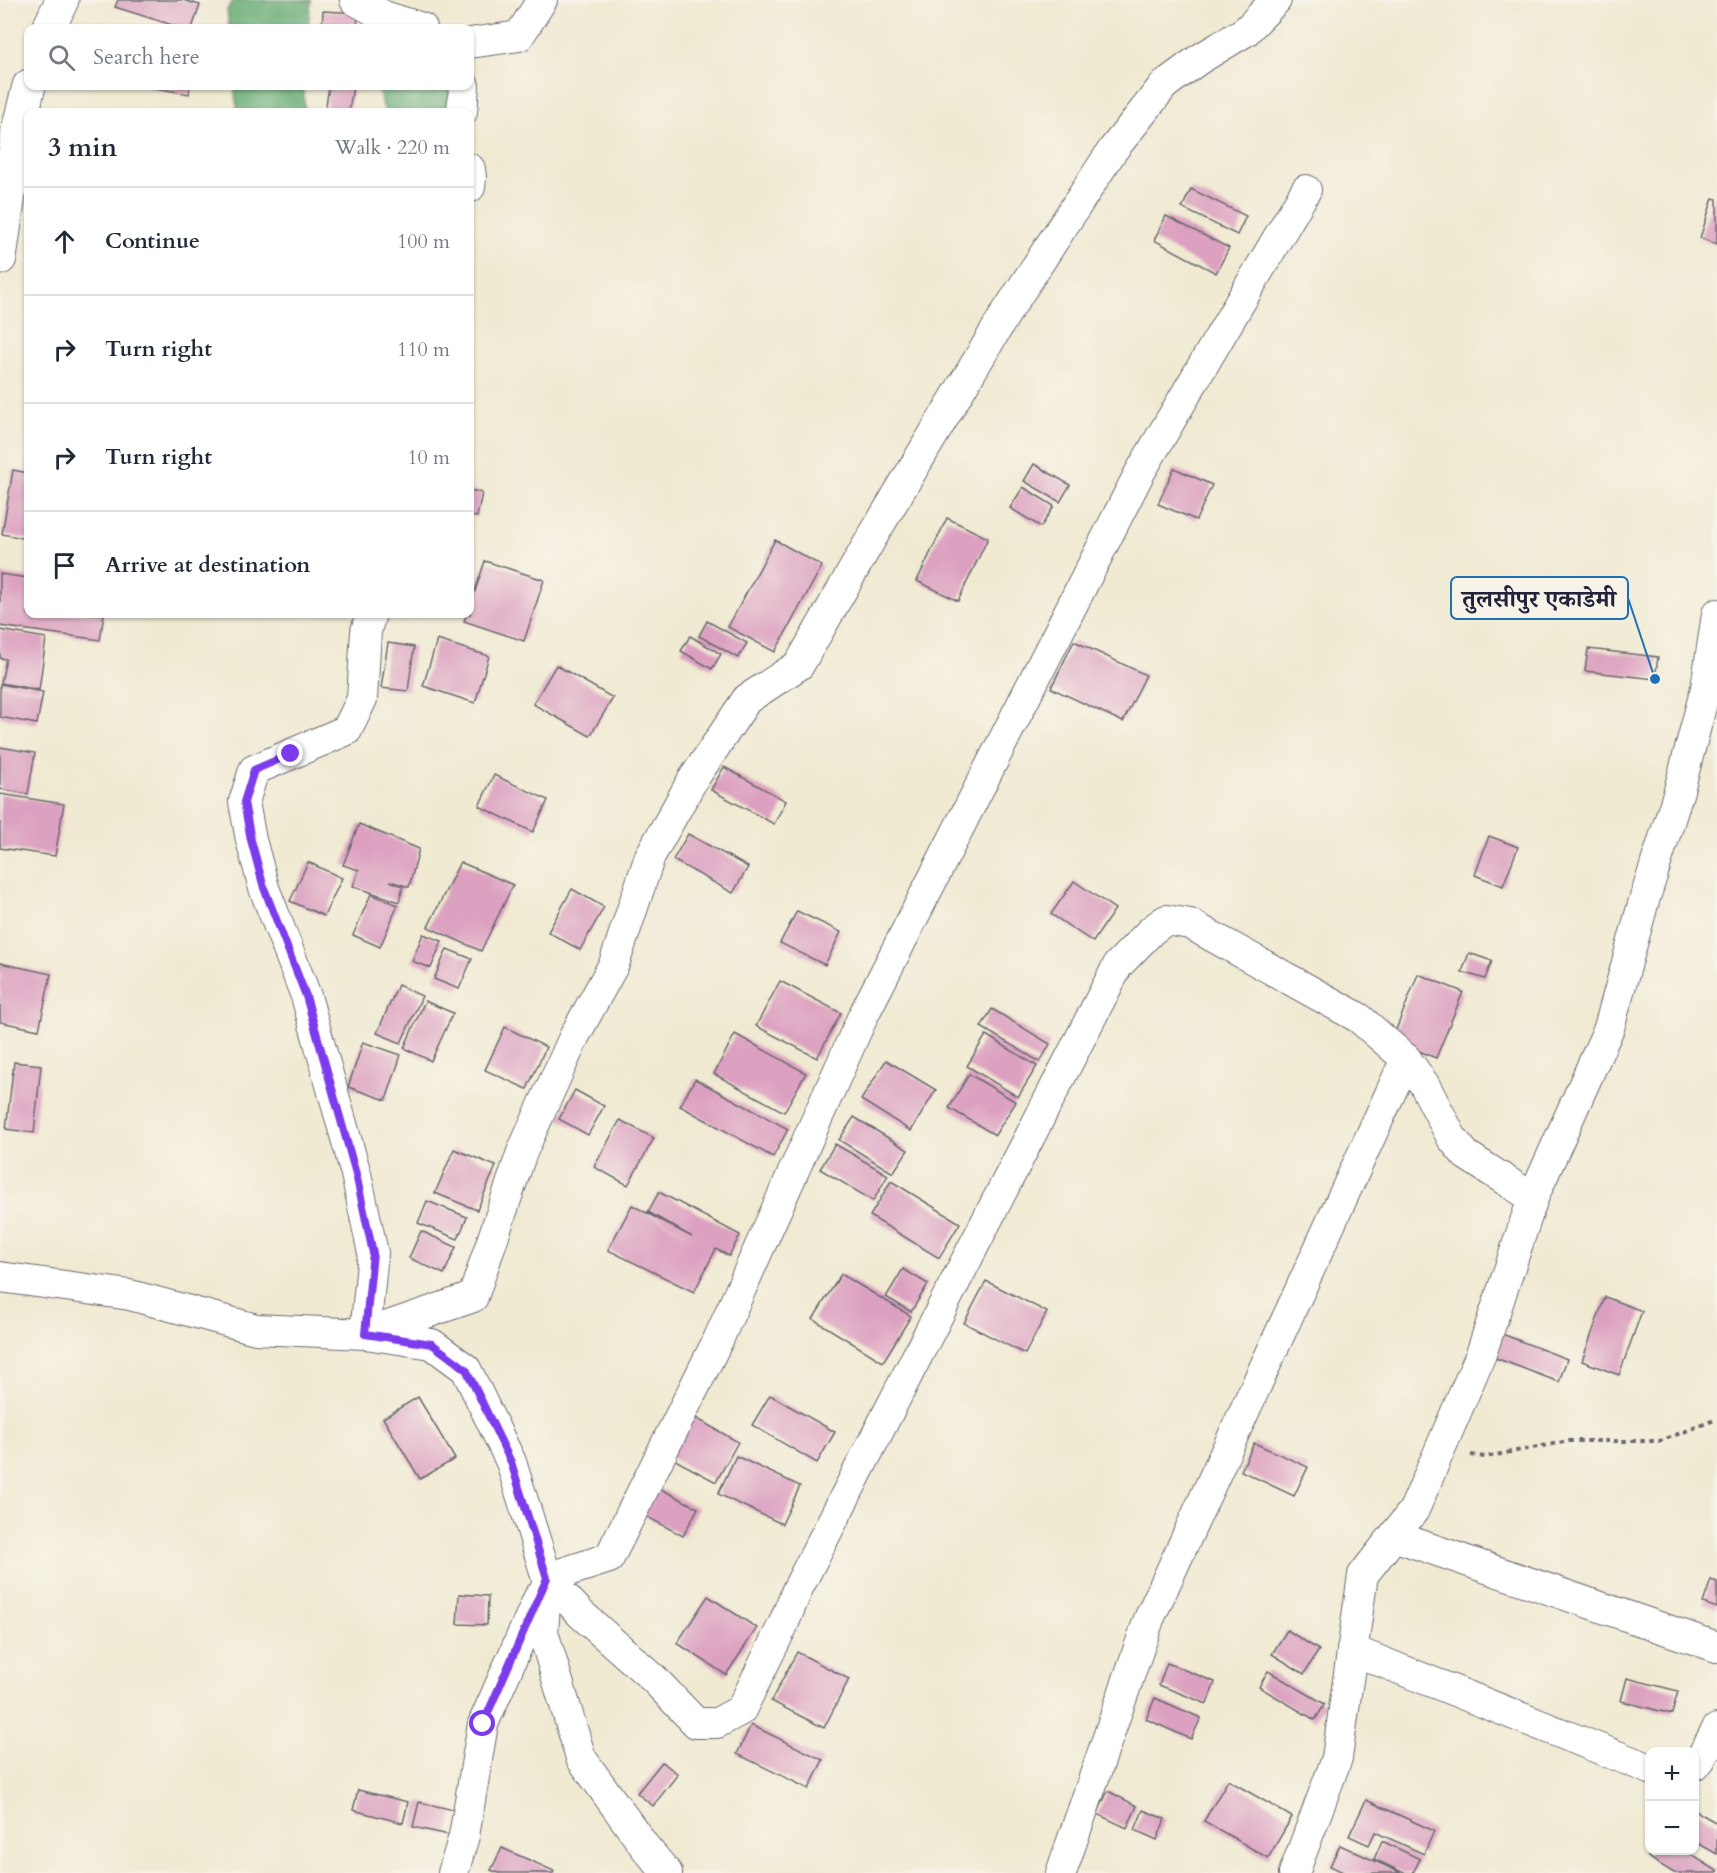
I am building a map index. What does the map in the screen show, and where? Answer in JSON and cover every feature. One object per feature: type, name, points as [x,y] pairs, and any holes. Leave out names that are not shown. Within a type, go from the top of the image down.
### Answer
[{"type":"main road","points":[[52,24],[62,0]]},
{"type":"main road","points":[[0,258],[18,130],[28,90]]},
{"type":"street","points":[[355,0],[384,16],[409,24]]},
{"type":"street","points":[[474,42],[519,36],[542,0]]},
{"type":"street","points":[[365,1334],[473,1297],[522,1152],[576,1035],[614,964],[650,856],[692,781],[747,699],[799,665],[995,332],[1112,151],[1164,85],[1198,60],[1246,31],[1276,0]]},
{"type":"street","points":[[462,108],[464,90]]},
{"type":"street","points":[[453,1873],[464,1836],[483,1724],[547,1578],[609,1558],[718,1340],[863,1016],[1139,474],[1306,190]]},
{"type":"street","points":[[1294,1873],[1337,1758],[1363,1575],[1414,1510],[1481,1354],[1533,1198],[1609,1028],[1643,904],[1678,794],[1706,688],[1717,614]]},
{"type":"street","points":[[365,1334],[373,1253],[356,1174],[306,996],[264,888],[244,802],[254,770],[347,730],[362,699],[366,631],[370,618]]},
{"type":"street","points":[[547,1578],[581,1614],[654,1679],[696,1723],[717,1723],[741,1710],[783,1625],[797,1590],[1118,964],[1152,930],[1166,920],[1190,924],[1359,1018],[1406,1059],[1424,1084],[1452,1138],[1466,1155],[1533,1198]]},
{"type":"street","points":[[1061,1873],[1149,1619],[1406,1059]]},
{"type":"street","points":[[0,1277],[130,1295],[256,1329],[365,1334],[432,1344],[466,1369],[511,1462],[547,1578],[543,1632],[580,1758],[645,1847],[667,1873]]},
{"type":"street","points":[[1394,1536],[1717,1647]]},
{"type":"street","points":[[1352,1650],[1645,1767]]},
{"type":"street","points":[[1699,1761],[1717,1729]]},
{"type":"path","points":[[1440,1451],[1485,1457],[1569,1441],[1659,1441],[1717,1419]]},
{"type":"green space","points":[[234,0],[311,0],[308,24],[229,24],[227,10]]},
{"type":"green space","points":[[235,90],[303,90],[305,108],[237,108]]},
{"type":"green space","points":[[378,90],[450,90],[451,108],[384,108]]},
{"type":"building","points":[[118,0],[183,0],[200,5],[193,24],[169,24],[115,7]]},
{"type":"building","points":[[323,11],[358,13],[357,24],[322,24]]},
{"type":"building","points":[[166,90],[190,90],[189,94]]},
{"type":"building","points":[[328,90],[352,90],[350,108],[326,108]]},
{"type":"building","points":[[1191,189],[1246,216],[1237,235],[1182,208]]},
{"type":"building","points":[[1713,198],[1717,199],[1717,244],[1700,238]]},
{"type":"building","points":[[1166,216],[1229,248],[1216,273],[1154,240]]},
{"type":"building","points":[[1034,464],[1070,485],[1060,502],[1024,481]]},
{"type":"building","points":[[1174,468],[1212,485],[1196,520],[1158,504]]},
{"type":"building","points":[[13,470],[24,472],[24,538],[2,534]]},
{"type":"building","points":[[1023,487],[1054,506],[1041,527],[1010,508]]},
{"type":"building","points":[[474,491],[482,493],[477,517],[474,517]]},
{"type":"building","points":[[947,518],[988,538],[958,601],[917,581]]},
{"type":"building","points":[[775,540],[822,566],[775,652],[728,627]]},
{"type":"building","points":[[485,561],[544,580],[524,641],[464,621],[465,618],[474,618],[474,594]]},
{"type":"building","points":[[0,574],[24,577],[24,618],[103,618],[100,640],[0,626]]},
{"type":"building","points":[[707,621],[747,643],[738,658],[699,636]]},
{"type":"building","points":[[0,630],[46,638],[39,690],[1,683],[6,659],[0,658]]},
{"type":"building","points":[[690,636],[721,654],[712,669],[681,651]]},
{"type":"building","points":[[437,640],[489,656],[475,703],[423,686]]},
{"type":"building","points":[[1074,641],[1146,675],[1123,722],[1051,688]]},
{"type":"building","points":[[388,643],[414,647],[408,691],[381,688]]},
{"type":"building","points":[[1588,649],[1658,657],[1655,679],[1585,671]]},
{"type":"building","points":[[556,665],[613,698],[590,736],[533,704]]},
{"type":"building","points":[[0,684],[43,692],[37,724],[0,717]]},
{"type":"building","points":[[0,747],[35,753],[28,794],[0,789]]},
{"type":"building","points":[[724,767],[786,801],[774,824],[711,790]]},
{"type":"building","points":[[494,775],[548,800],[533,832],[479,806]]},
{"type":"building","points":[[0,794],[64,804],[55,856],[0,848]]},
{"type":"building","points":[[359,824],[419,849],[409,887],[390,881],[403,886],[399,902],[353,886],[359,870],[343,865]]},
{"type":"building","points":[[688,834],[748,867],[733,893],[673,860]]},
{"type":"building","points":[[1489,836],[1518,847],[1503,886],[1475,875]]},
{"type":"building","points":[[308,862],[342,878],[324,916],[290,901]]},
{"type":"building","points":[[460,862],[513,885],[481,951],[428,927]]},
{"type":"building","points":[[1074,881],[1115,909],[1093,942],[1051,914]]},
{"type":"building","points":[[572,889],[604,907],[580,950],[548,932]]},
{"type":"building","points":[[371,894],[398,905],[380,947],[353,935]]},
{"type":"building","points":[[797,911],[841,932],[825,965],[780,943]]},
{"type":"building","points":[[423,934],[442,941],[431,968],[412,961]]},
{"type":"building","points":[[447,949],[472,959],[459,989],[434,979]]},
{"type":"building","points":[[1469,953],[1492,961],[1485,979],[1462,972]]},
{"type":"building","points":[[0,963],[51,974],[39,1030],[0,1022]]},
{"type":"building","points":[[1418,974],[1463,992],[1436,1058],[1392,1040]]},
{"type":"building","points":[[780,981],[841,1013],[817,1058],[756,1026]]},
{"type":"building","points":[[398,985],[422,996],[401,1043],[377,1033]]},
{"type":"building","points":[[425,1001],[453,1013],[431,1061],[404,1048]]},
{"type":"building","points":[[992,1009],[1050,1044],[1040,1062],[981,1027]]},
{"type":"building","points":[[505,1027],[546,1047],[527,1089],[485,1070]]},
{"type":"building","points":[[735,1034],[806,1073],[784,1112],[714,1074]]},
{"type":"building","points":[[986,1035],[1037,1066],[1018,1097],[967,1066]]},
{"type":"building","points":[[363,1042],[401,1055],[386,1100],[348,1087]]},
{"type":"building","points":[[886,1060],[936,1090],[911,1131],[861,1100]]},
{"type":"building","points":[[14,1062],[41,1065],[34,1133],[6,1129]]},
{"type":"building","points":[[969,1074],[1016,1102],[995,1135],[949,1108]]},
{"type":"building","points":[[695,1079],[788,1129],[773,1157],[680,1106]]},
{"type":"building","points":[[575,1090],[604,1106],[588,1135],[559,1119]]},
{"type":"building","points":[[854,1117],[908,1150],[893,1173],[839,1140]]},
{"type":"building","points":[[620,1120],[654,1138],[628,1185],[594,1167]]},
{"type":"building","points":[[835,1144],[888,1175],[873,1201],[820,1169]]},
{"type":"building","points":[[454,1149],[496,1166],[477,1210],[435,1193]]},
{"type":"building","points":[[891,1181],[960,1223],[939,1258],[870,1216]]},
{"type":"building","points":[[659,1192],[740,1235],[729,1256],[716,1249],[694,1292],[608,1250],[632,1205],[692,1237],[648,1212]]},
{"type":"building","points":[[427,1201],[467,1217],[458,1239],[418,1223]]},
{"type":"building","points":[[421,1231],[456,1247],[444,1274],[409,1258]]},
{"type":"building","points":[[903,1269],[928,1284],[911,1312],[886,1297]]},
{"type":"building","points":[[841,1274],[911,1316],[883,1362],[813,1319]]},
{"type":"building","points":[[986,1281],[1047,1312],[1025,1354],[964,1323]]},
{"type":"building","points":[[1605,1297],[1642,1311],[1619,1375],[1582,1361]]},
{"type":"building","points":[[1502,1334],[1567,1359],[1559,1382],[1493,1357]]},
{"type":"building","points":[[770,1395],[835,1432],[817,1463],[752,1425]]},
{"type":"building","points":[[418,1397],[455,1459],[420,1479],[383,1418]]},
{"type":"building","points":[[687,1413],[738,1442],[716,1482],[664,1454]]},
{"type":"building","points":[[1254,1443],[1308,1467],[1294,1496],[1241,1471]]},
{"type":"building","points":[[736,1456],[800,1486],[782,1524],[718,1494]]},
{"type":"building","points":[[655,1486],[698,1508],[683,1536],[640,1513]]},
{"type":"building","points":[[1711,1580],[1717,1582],[1717,1608],[1703,1603]]},
{"type":"building","points":[[459,1594],[488,1596],[487,1625],[457,1624]]},
{"type":"building","points":[[708,1596],[757,1628],[726,1675],[677,1643]]},
{"type":"building","points":[[1287,1630],[1319,1650],[1304,1674],[1272,1654]]},
{"type":"building","points":[[797,1652],[849,1679],[824,1728],[771,1701]]},
{"type":"building","points":[[1167,1663],[1215,1682],[1207,1704],[1159,1685]]},
{"type":"building","points":[[1268,1671],[1325,1704],[1315,1720],[1259,1687]]},
{"type":"building","points":[[1627,1678],[1678,1691],[1672,1714],[1621,1701]]},
{"type":"building","points":[[1155,1698],[1201,1718],[1191,1739],[1146,1719]]},
{"type":"building","points":[[751,1725],[823,1760],[809,1789],[737,1754]]},
{"type":"building","points":[[662,1762],[678,1774],[653,1806],[637,1793]]},
{"type":"building","points":[[1228,1780],[1292,1817],[1268,1858],[1204,1821]]},
{"type":"building","points":[[358,1790],[408,1802],[403,1823],[353,1810]]},
{"type":"building","points":[[1108,1791],[1137,1806],[1127,1828],[1097,1814]]},
{"type":"building","points":[[1366,1800],[1434,1831],[1424,1854],[1375,1832],[1369,1845],[1349,1836]]},
{"type":"building","points":[[419,1802],[454,1810],[449,1835],[413,1827]]},
{"type":"building","points":[[1143,1810],[1165,1819],[1157,1840],[1135,1830]]},
{"type":"building","points":[[1699,1813],[1717,1823],[1717,1854],[1699,1844]]},
{"type":"building","points":[[1382,1841],[1420,1859],[1413,1873],[1404,1873],[1374,1859]]},
{"type":"building","points":[[1340,1845],[1401,1873],[1345,1873],[1330,1866]]},
{"type":"building","points":[[502,1848],[554,1871],[553,1873],[498,1873],[491,1870]]},
{"type":"building","points":[[1649,1855],[1692,1855],[1717,1873],[1674,1873],[1648,1857]]},
{"type":"place","name":"तुलसीपुर एकाडेमी","points":[[1655,679]]},
{"type":"route","points":[[291,754],[254,770],[244,802],[264,888],[306,996],[356,1174],[373,1253],[365,1334],[432,1344],[466,1369],[511,1462],[547,1578],[483,1724]]}]
